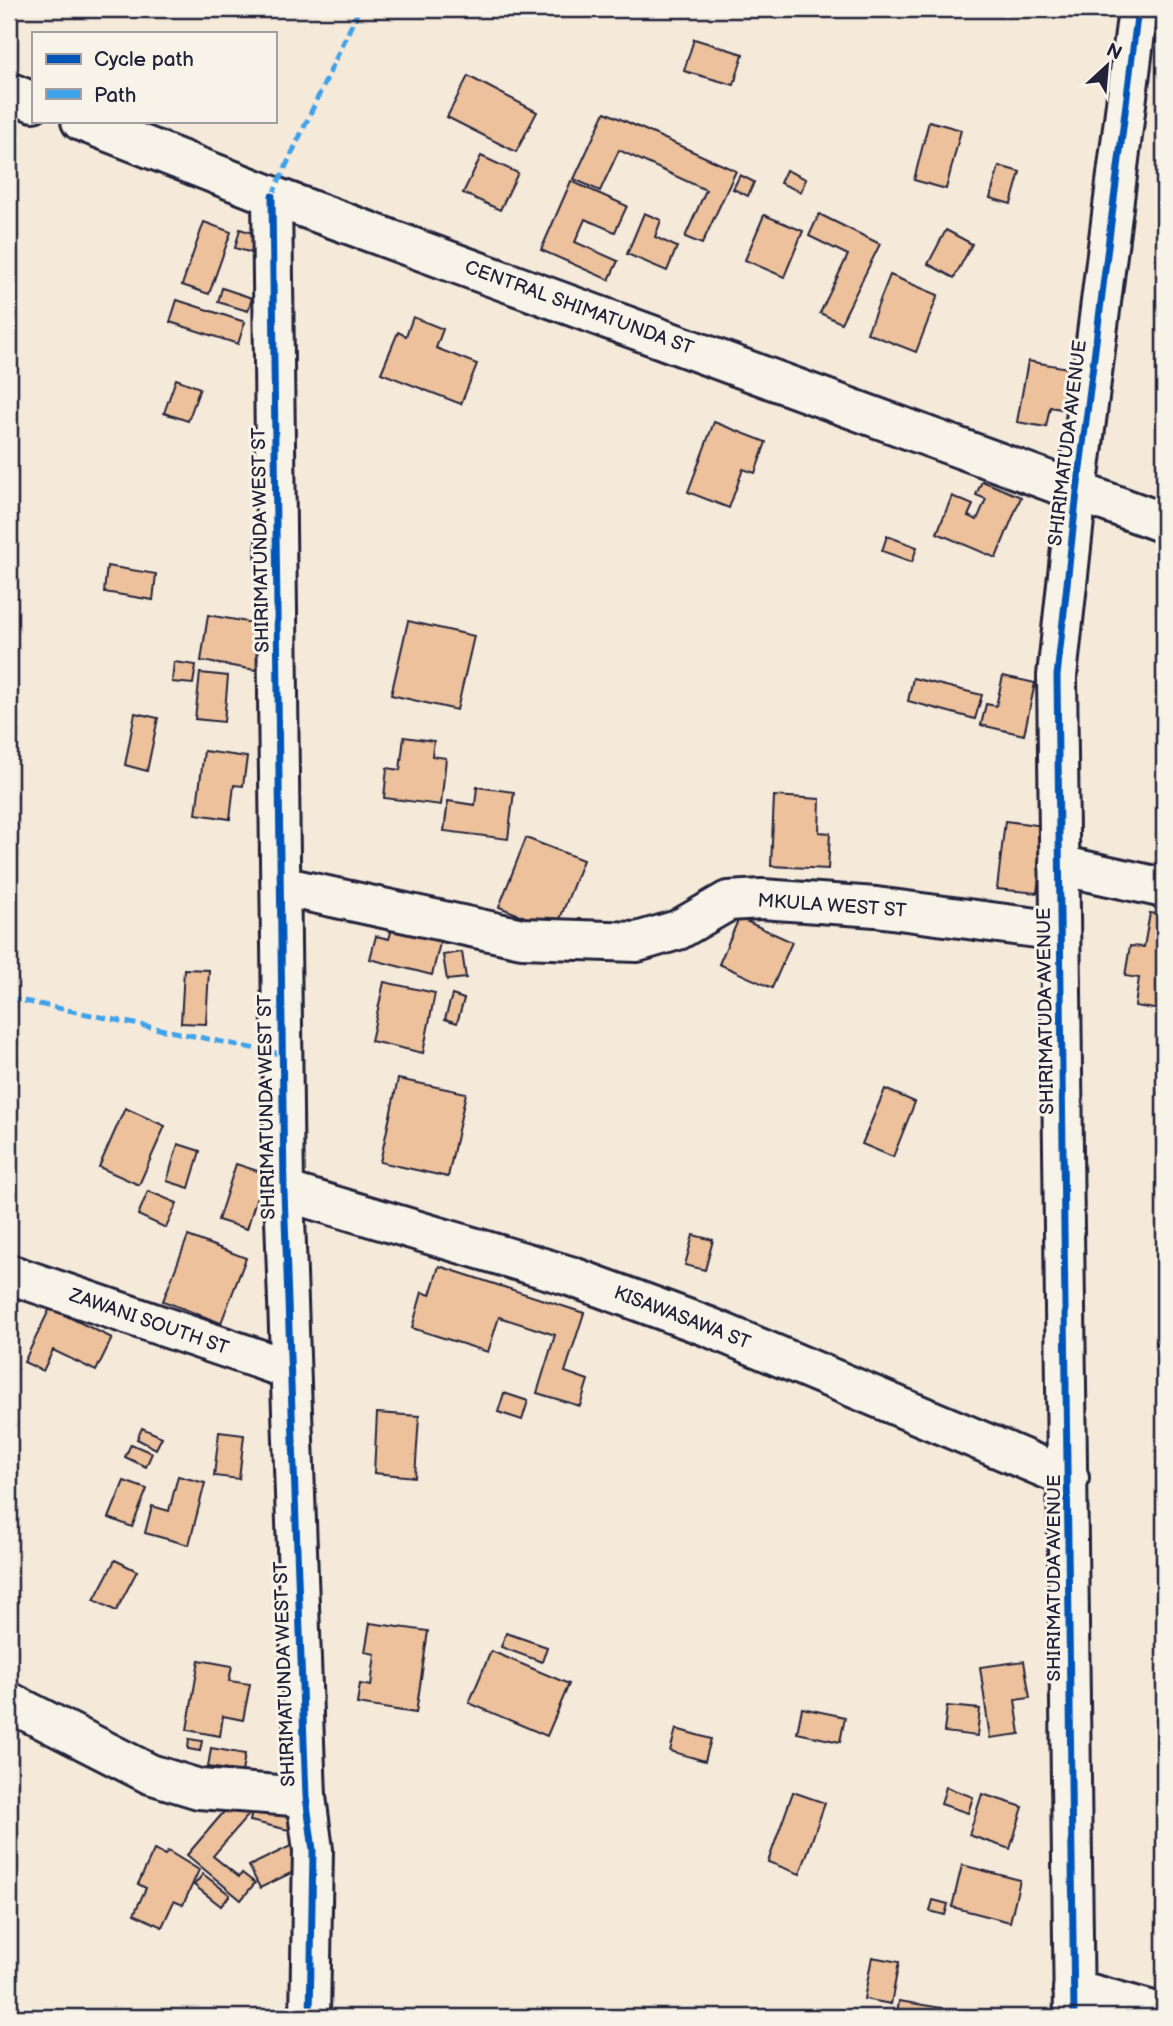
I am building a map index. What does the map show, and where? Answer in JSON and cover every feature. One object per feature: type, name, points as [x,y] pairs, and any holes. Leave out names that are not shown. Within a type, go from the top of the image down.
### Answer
[{"type":"street","name":"SHIRIMATUDA AVENUE","points":[[1073,2003],[1069,1478],[1057,676],[1077,492],[1138,9]]},
{"type":"street","points":[[9,92],[32,102]]},
{"type":"street","name":"CENTRAL SHIMATUNDA ST","points":[[85,122],[272,196],[1164,523]]},
{"type":"street","name":"SHIRIMATUNDA WEST ST","points":[[272,196],[284,1191],[288,1369],[306,1797],[313,1850],[310,2017]]},
{"type":"street","points":[[1059,865],[1164,888]]},
{"type":"street","name":"MKULA WEST ST","points":[[281,886],[522,937],[637,942],[678,930],[728,901],[762,899],[876,907],[1060,932]]},
{"type":"street","name":"KISAWASAWA ST","points":[[284,1191],[570,1276],[709,1327],[1069,1478]]},
{"type":"street","name":"ZAWANI SOUTH ST","points":[[9,1275],[288,1369]]},
{"type":"street","points":[[9,1702],[150,1774],[199,1789],[306,1797]]},
{"type":"street","points":[[1073,2003],[1164,2014]]},
{"type":"building","points":[[694,39],[743,54],[734,85],[684,71]]},
{"type":"building","points":[[468,76],[537,112],[516,152],[447,117]]},
{"type":"building","points":[[605,112],[736,171],[702,244],[685,237],[706,190],[619,150],[600,191],[574,179]]},
{"type":"building","points":[[929,121],[961,130],[946,189],[914,180]]},
{"type":"building","points":[[481,156],[518,173],[500,210],[463,193]]},
{"type":"building","points":[[999,166],[1020,172],[1011,204],[990,198]]},
{"type":"building","points":[[786,170],[806,179],[801,192],[780,183]]},
{"type":"building","points":[[740,175],[754,182],[748,196],[733,189]]},
{"type":"building","points":[[571,181],[627,206],[615,232],[585,219],[575,242],[618,261],[609,280],[541,250]]},
{"type":"building","points":[[644,213],[661,220],[655,237],[677,247],[667,271],[627,254]]},
{"type":"building","points":[[819,214],[880,244],[841,323],[820,313],[848,255],[809,236]]},
{"type":"building","points":[[764,215],[803,231],[784,277],[745,260]]},
{"type":"building","points":[[204,222],[231,232],[209,294],[182,285]]},
{"type":"building","points":[[240,229],[268,238],[263,256],[235,248]]},
{"type":"building","points":[[946,230],[972,244],[954,278],[928,264]]},
{"type":"building","points":[[890,275],[938,295],[916,352],[867,333]]},
{"type":"building","points":[[222,288],[252,298],[248,311],[218,302]]},
{"type":"building","points":[[177,300],[245,322],[238,344],[170,322]]},
{"type":"building","points":[[413,317],[443,329],[436,348],[477,364],[461,404],[381,373],[398,332],[406,336]]},
{"type":"building","points":[[1028,361],[1068,368],[1061,409],[1050,407],[1046,427],[1017,422]]},
{"type":"building","points":[[176,379],[200,388],[188,421],[164,413]]},
{"type":"building","points":[[714,422],[766,442],[755,473],[743,469],[729,508],[688,492]]},
{"type":"building","points":[[982,481],[1021,497],[996,558],[937,533],[952,496],[973,505],[968,516],[977,520],[986,499],[976,495]]},
{"type":"building","points":[[887,536],[917,547],[912,562],[882,551]]},
{"type":"building","points":[[107,566],[156,574],[153,600],[104,592]]},
{"type":"building","points":[[208,615],[269,626],[262,671],[201,661]]},
{"type":"building","points":[[408,621],[474,636],[457,710],[391,695]]},
{"type":"building","points":[[174,662],[196,665],[193,684],[172,682]]},
{"type":"building","points":[[200,673],[228,676],[224,722],[195,719]]},
{"type":"building","points":[[1003,676],[1035,683],[1024,735],[981,725],[986,704],[996,706]]},
{"type":"building","points":[[913,678],[982,695],[975,719],[908,701]]},
{"type":"building","points":[[135,713],[158,718],[147,771],[125,765]]},
{"type":"building","points":[[404,737],[434,741],[432,756],[446,758],[441,805],[384,798],[387,768],[400,770]]},
{"type":"building","points":[[204,751],[247,757],[243,786],[234,785],[230,819],[196,814]]},
{"type":"building","points":[[477,787],[514,792],[508,839],[444,831],[448,801],[475,805]]},
{"type":"building","points":[[774,796],[820,799],[819,832],[830,833],[828,869],[771,866]]},
{"type":"building","points":[[1005,821],[1045,826],[1037,893],[997,889]]},
{"type":"building","points":[[526,838],[583,860],[556,929],[499,907]]},
{"type":"building","points":[[1150,913],[1164,915],[1164,987],[1161,1010],[1135,1006],[1139,978],[1125,976],[1130,946],[1144,947]]},
{"type":"building","points":[[395,918],[443,931],[432,975],[370,959],[376,936],[389,939]]},
{"type":"building","points":[[739,918],[792,942],[772,988],[719,964]]},
{"type":"building","points":[[462,952],[466,978],[447,980],[443,955]]},
{"type":"building","points":[[184,969],[209,970],[206,1024],[181,1023]]},
{"type":"building","points":[[384,982],[435,993],[423,1053],[371,1041]]},
{"type":"building","points":[[452,995],[464,999],[457,1023],[445,1019]]},
{"type":"building","points":[[1164,1042],[1164,1096],[1158,1095]]},
{"type":"building","points":[[398,1079],[466,1093],[448,1177],[380,1162]]},
{"type":"building","points":[[885,1089],[915,1102],[893,1157],[862,1144]]},
{"type":"building","points":[[125,1108],[165,1126],[139,1185],[99,1167]]},
{"type":"building","points":[[178,1144],[200,1151],[189,1188],[167,1181]]},
{"type":"building","points":[[236,1164],[264,1173],[247,1229],[218,1220]]},
{"type":"building","points":[[148,1191],[177,1203],[166,1228],[138,1215]]},
{"type":"building","points":[[693,1235],[713,1240],[705,1270],[685,1265]]},
{"type":"building","points":[[188,1236],[246,1258],[221,1323],[163,1301]]},
{"type":"building","points":[[439,1266],[584,1313],[565,1372],[588,1380],[580,1406],[537,1393],[555,1335],[499,1317],[488,1352],[412,1328],[422,1292],[430,1295]]},
{"type":"building","points":[[50,1308],[112,1338],[96,1371],[53,1350],[43,1371],[24,1362]]},
{"type":"building","points":[[504,1393],[528,1401],[522,1420],[498,1412]]},
{"type":"building","points":[[377,1413],[419,1416],[415,1477],[374,1473]]},
{"type":"building","points":[[142,1428],[162,1437],[156,1449],[137,1439]]},
{"type":"building","points":[[219,1432],[244,1435],[239,1479],[214,1476]]},
{"type":"building","points":[[131,1444],[152,1453],[146,1467],[125,1457]]},
{"type":"building","points":[[178,1476],[205,1483],[189,1545],[145,1533],[152,1506],[169,1511]]},
{"type":"building","points":[[124,1481],[147,1489],[132,1527],[109,1518]]},
{"type":"building","points":[[115,1560],[137,1571],[116,1611],[94,1600]]},
{"type":"building","points":[[370,1623],[428,1631],[416,1713],[357,1704],[360,1684],[371,1686],[375,1654],[365,1652]]},
{"type":"building","points":[[506,1633],[547,1647],[542,1662],[501,1647]]},
{"type":"building","points":[[491,1651],[569,1684],[547,1736],[469,1703]]},
{"type":"building","points":[[199,1660],[232,1666],[229,1681],[250,1684],[243,1720],[223,1716],[220,1736],[187,1730]]},
{"type":"building","points":[[1024,1661],[1030,1698],[1015,1700],[1020,1734],[990,1738],[980,1667]]},
{"type":"building","points":[[947,1706],[980,1709],[977,1736],[944,1732]]},
{"type":"building","points":[[802,1708],[845,1717],[840,1742],[797,1733]]},
{"type":"building","points":[[676,1729],[711,1739],[705,1761],[670,1751]]},
{"type":"building","points":[[189,1739],[202,1741],[200,1751],[188,1749]]},
{"type":"building","points":[[211,1748],[245,1754],[242,1772],[208,1767]]},
{"type":"building","points":[[946,1787],[973,1797],[968,1813],[941,1804]]},
{"type":"building","points":[[793,1792],[825,1803],[800,1874],[768,1862]]},
{"type":"building","points":[[982,1794],[1023,1807],[1010,1849],[969,1835]]},
{"type":"building","points":[[235,1799],[251,1812],[213,1856],[239,1877],[242,1873],[255,1883],[241,1900],[187,1855]]},
{"type":"building","points":[[254,1802],[307,1814],[302,1833],[250,1821]]},
{"type":"building","points":[[301,1841],[312,1863],[260,1888],[249,1866]]},
{"type":"building","points":[[154,1850],[165,1855],[168,1851],[199,1870],[183,1905],[174,1901],[162,1927],[134,1914],[146,1888],[138,1884]]},
{"type":"building","points":[[962,1865],[1020,1880],[1010,1922],[952,1907]]},
{"type":"building","points":[[203,1874],[230,1895],[221,1906],[194,1885]]},
{"type":"building","points":[[933,1900],[948,1904],[945,1915],[930,1911]]},
{"type":"building","points":[[872,1957],[899,1962],[891,2004],[864,1999]]},
{"type":"building","points":[[899,2001],[942,2008],[941,2017],[888,2017],[888,2014],[897,2015]]},
{"type":"marked path","points":[[272,196],[359,9]]},
{"type":"marked path","points":[[9,998],[281,1054]]},
{"type":"cycle path","points":[[1074,2017],[1057,676],[1077,492],[1138,9]]},
{"type":"cycle path","points":[[272,196],[284,1191],[306,1797],[313,1850],[310,2017]]}]
